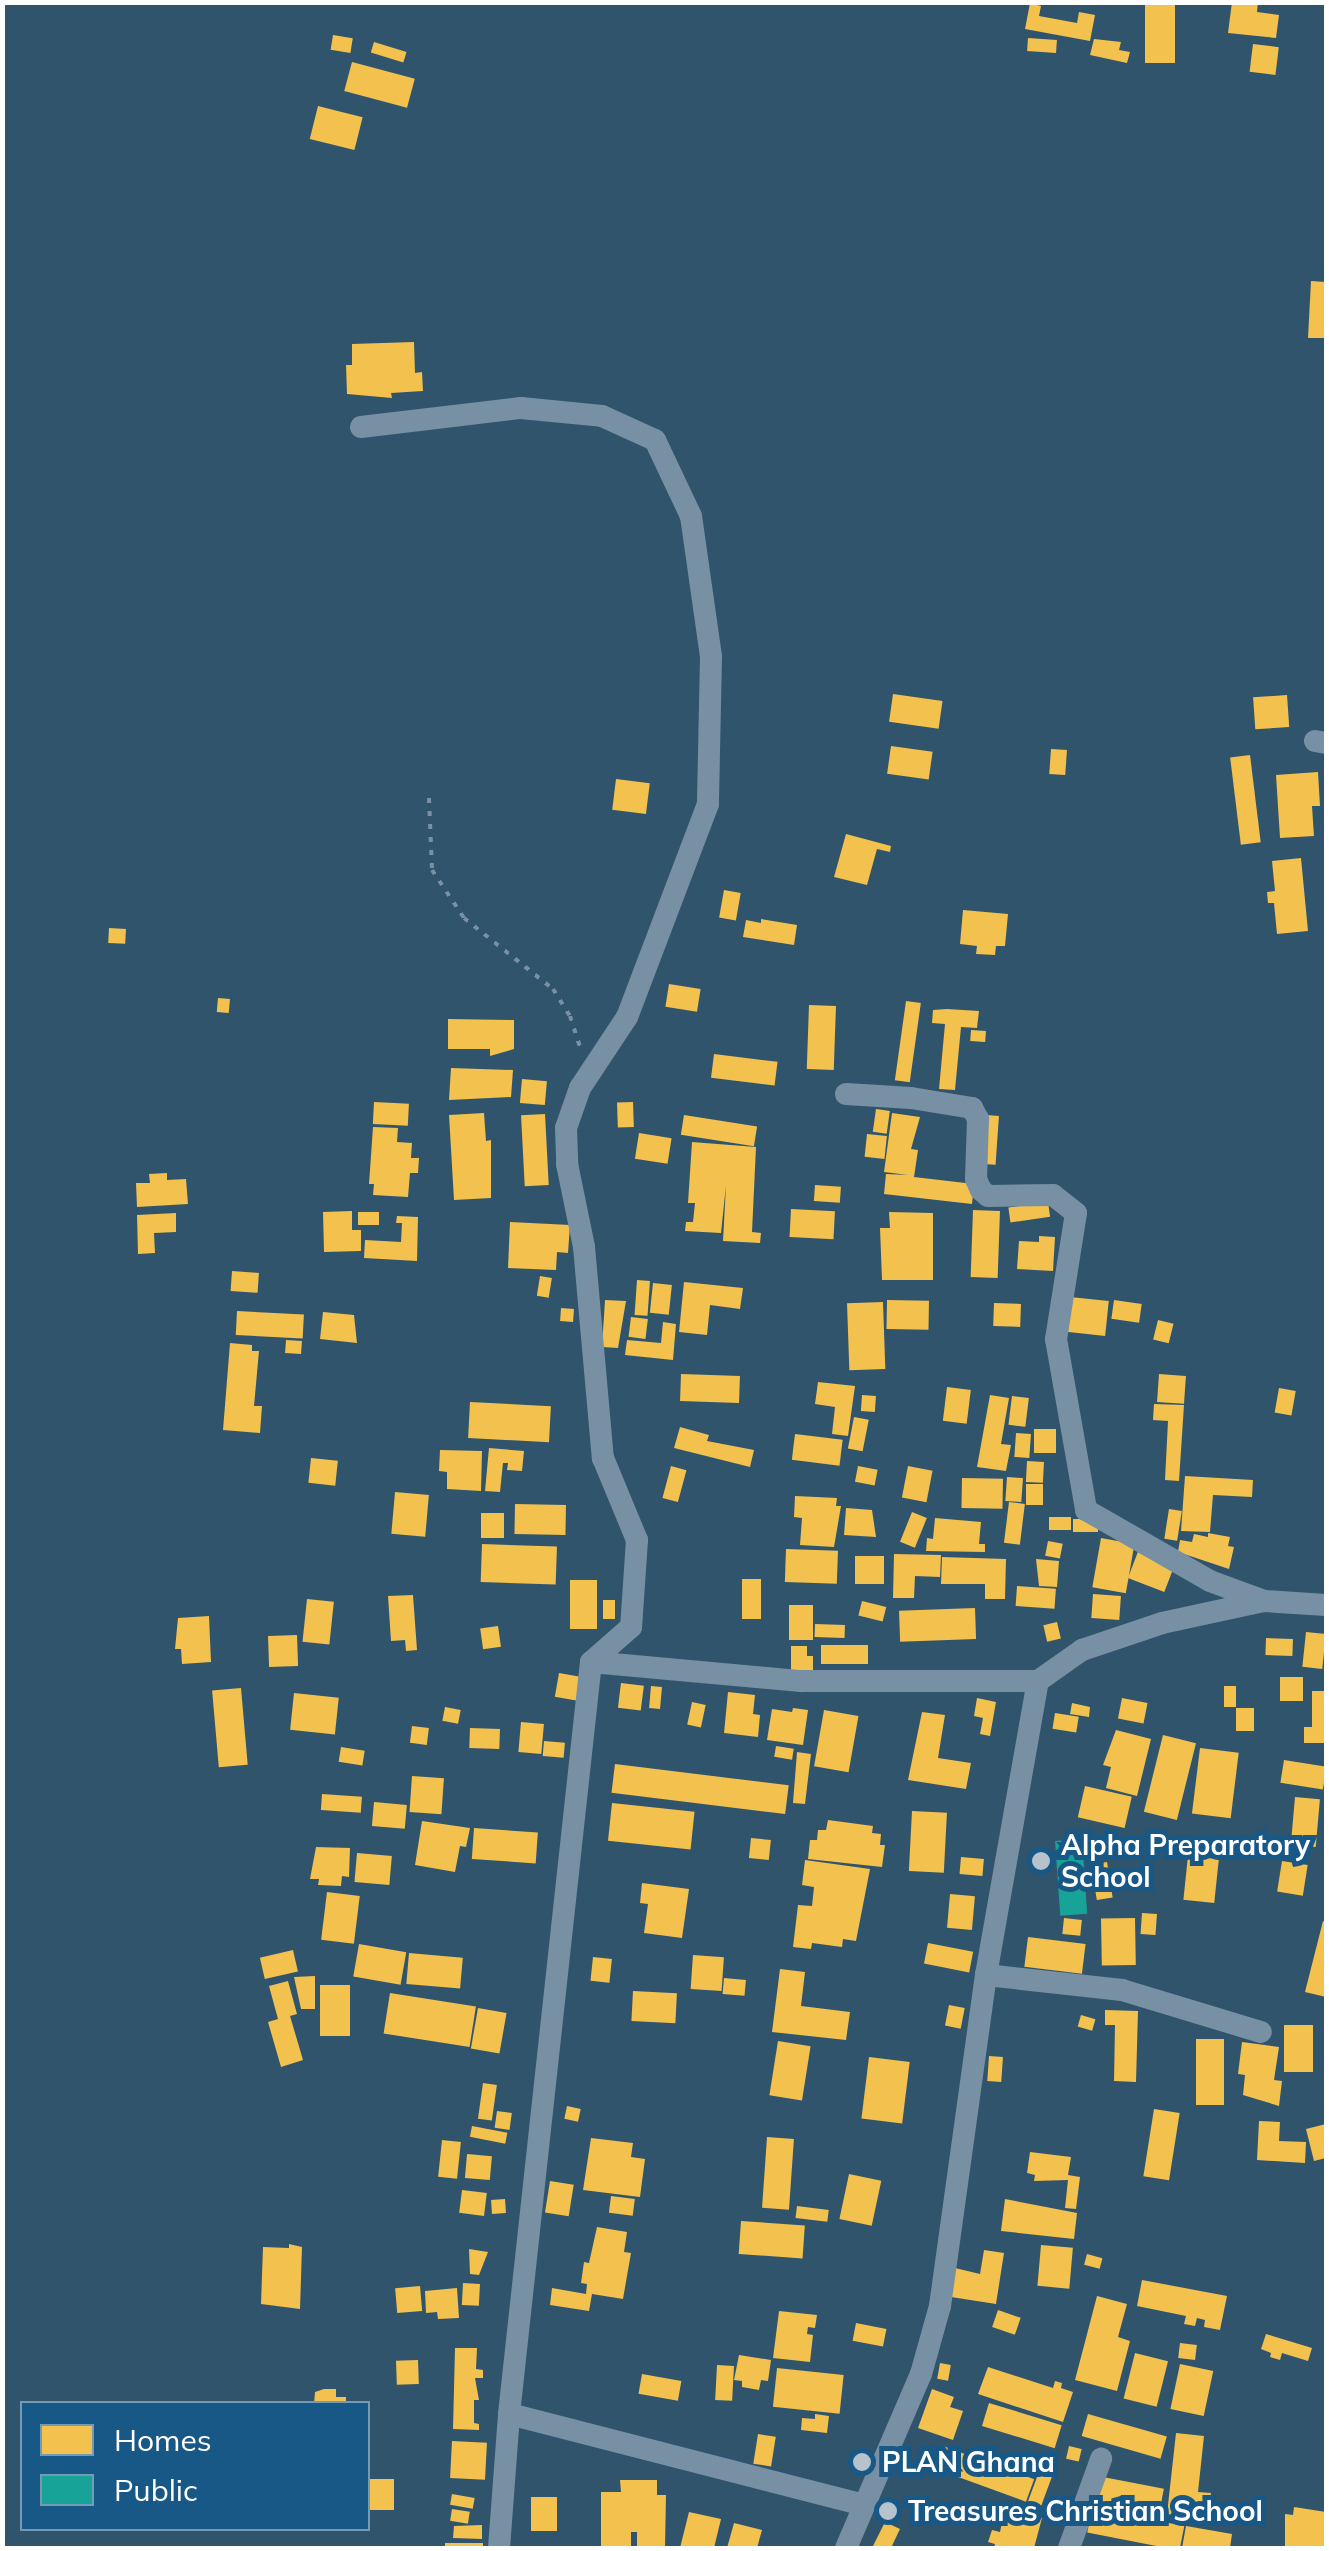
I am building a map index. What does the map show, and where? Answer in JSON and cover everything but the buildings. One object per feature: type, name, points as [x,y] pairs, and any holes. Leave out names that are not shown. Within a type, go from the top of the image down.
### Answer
[{"type":"street","points":[[361,427],[521,408],[602,416],[655,440],[690,516],[711,657],[708,804],[627,1017],[593,1064],[566,1128],[567,1164],[584,1247],[603,1458],[638,1540],[638,1557],[631,1627],[591,1662],[509,2414],[499,2548]]},
{"type":"street","points":[[846,1094],[910,1098],[972,1108],[978,1119],[976,1179],[981,1190],[988,1196],[1052,1195],[1076,1213],[1056,1339],[1086,1510],[1210,1581],[1264,1601]]},
{"type":"street","points":[[591,1662],[801,1681],[1038,1681],[1082,1650],[1162,1623],[1264,1601],[1326,1605]]},
{"type":"street","points":[[846,2548],[921,2374],[940,2306],[986,1976],[1038,1681]]},
{"type":"street","points":[[986,1976],[1122,1990],[1262,2032]]},
{"type":"street","points":[[509,2414],[864,2505]]},
{"type":"street","points":[[1069,2548],[1101,2459]]},
{"type":"path","points":[[429,798],[432,870],[464,918],[553,989],[570,1016],[577,1045],[593,1064]]},
{"type":"place","name":"Alpha Preparatory School","points":[[1041,1861]]},
{"type":"place","name":"PLAN Ghana","points":[[862,2462]]},
{"type":"place","name":"Treasures Christian School","points":[[888,2511]]}]
